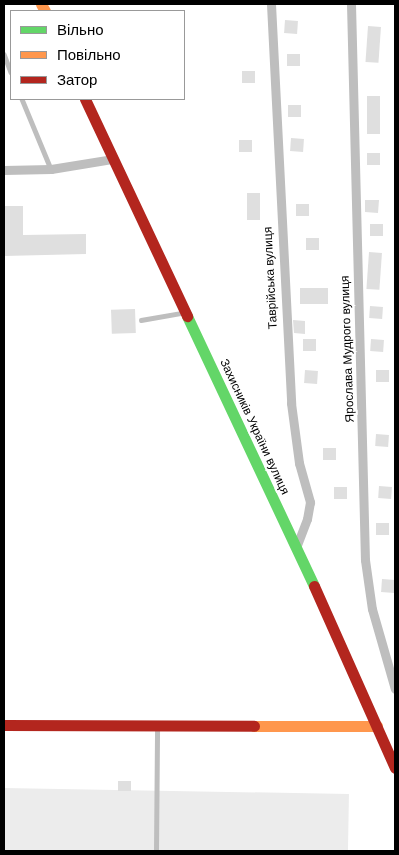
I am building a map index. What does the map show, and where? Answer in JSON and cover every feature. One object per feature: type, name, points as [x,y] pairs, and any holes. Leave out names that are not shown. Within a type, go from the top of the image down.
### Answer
[{"type":"main road","name":"Захисників України вулиця","points":[[85,100],[296,548],[395,768]]},
{"type":"main road","points":[[4,725],[377,726]]},
{"type":"main road","points":[[382,740],[395,740]]},
{"type":"street","name":"Таврійська вулиця","points":[[271,4],[291,403],[299,463],[310,502],[307,519],[296,548]]},
{"type":"street","name":"Ярослава Мудрого вулиця","points":[[351,4],[365,560],[372,609],[395,689]]},
{"type":"street","points":[[4,170],[51,169],[113,159]]},
{"type":"lane","points":[[4,54],[10,69]]},
{"type":"lane","points":[[22,100],[51,169]]},
{"type":"lane","points":[[141,320],[184,312]]},
{"type":"lane","points":[[156,851],[157,725]]},
{"type":"shaded area","points":[[4,788],[349,794],[348,851],[4,851]]},
{"type":"building","points":[[285,20],[298,21],[297,34],[284,33]]},
{"type":"building","points":[[368,26],[381,27],[378,63],[365,62]]},
{"type":"building","points":[[287,54],[300,54],[300,66],[287,66]]},
{"type":"building","points":[[242,71],[255,71],[255,83],[242,83]]},
{"type":"building","points":[[367,96],[380,96],[380,134],[367,134]]},
{"type":"building","points":[[288,105],[301,105],[301,117],[288,117]]},
{"type":"building","points":[[291,138],[304,139],[303,152],[290,151]]},
{"type":"building","points":[[239,140],[252,140],[252,152],[239,152]]},
{"type":"building","points":[[367,153],[380,153],[380,165],[367,165]]},
{"type":"building","points":[[247,193],[260,193],[260,220],[247,220]]},
{"type":"building","points":[[365,200],[379,200],[378,213],[365,212]]},
{"type":"building","points":[[296,204],[309,204],[309,216],[296,216]]},
{"type":"building","points":[[4,206],[23,206],[23,235],[86,234],[86,254],[4,256]]},
{"type":"building","points":[[370,224],[383,224],[383,236],[370,236]]},
{"type":"building","points":[[306,238],[319,238],[319,250],[306,250]]},
{"type":"building","points":[[369,252],[382,253],[379,290],[366,289]]},
{"type":"building","points":[[300,288],[328,288],[328,304],[300,304]]},
{"type":"building","points":[[370,306],[383,307],[382,319],[369,318]]},
{"type":"building","points":[[135,309],[136,333],[112,334],[111,310]]},
{"type":"building","points":[[293,320],[305,321],[305,334],[294,333]]},
{"type":"building","points":[[303,339],[316,339],[316,351],[303,351]]},
{"type":"building","points":[[371,339],[384,340],[383,352],[370,351]]},
{"type":"building","points":[[305,370],[318,371],[317,384],[304,383]]},
{"type":"building","points":[[376,370],[389,370],[389,382],[376,382]]},
{"type":"building","points":[[376,434],[389,435],[388,447],[375,446]]},
{"type":"building","points":[[323,448],[336,448],[336,460],[323,460]]},
{"type":"building","points":[[379,486],[392,487],[391,499],[378,498]]},
{"type":"building","points":[[334,487],[347,487],[347,499],[334,499]]},
{"type":"building","points":[[376,523],[389,523],[389,535],[376,535]]},
{"type":"building","points":[[382,579],[395,580],[394,593],[381,592]]},
{"type":"building","points":[[118,781],[131,781],[131,791],[118,791]]},
{"type":"traffic: fast","points":[[187,316],[314,586]]},
{"type":"traffic: slow","points":[[41,4],[44,10]]},
{"type":"traffic: slow","points":[[254,726],[377,726]]},
{"type":"traffic: jam","points":[[85,100],[187,316]]},
{"type":"traffic: jam","points":[[314,586],[395,768]]},
{"type":"traffic: jam","points":[[4,725],[254,726]]}]
